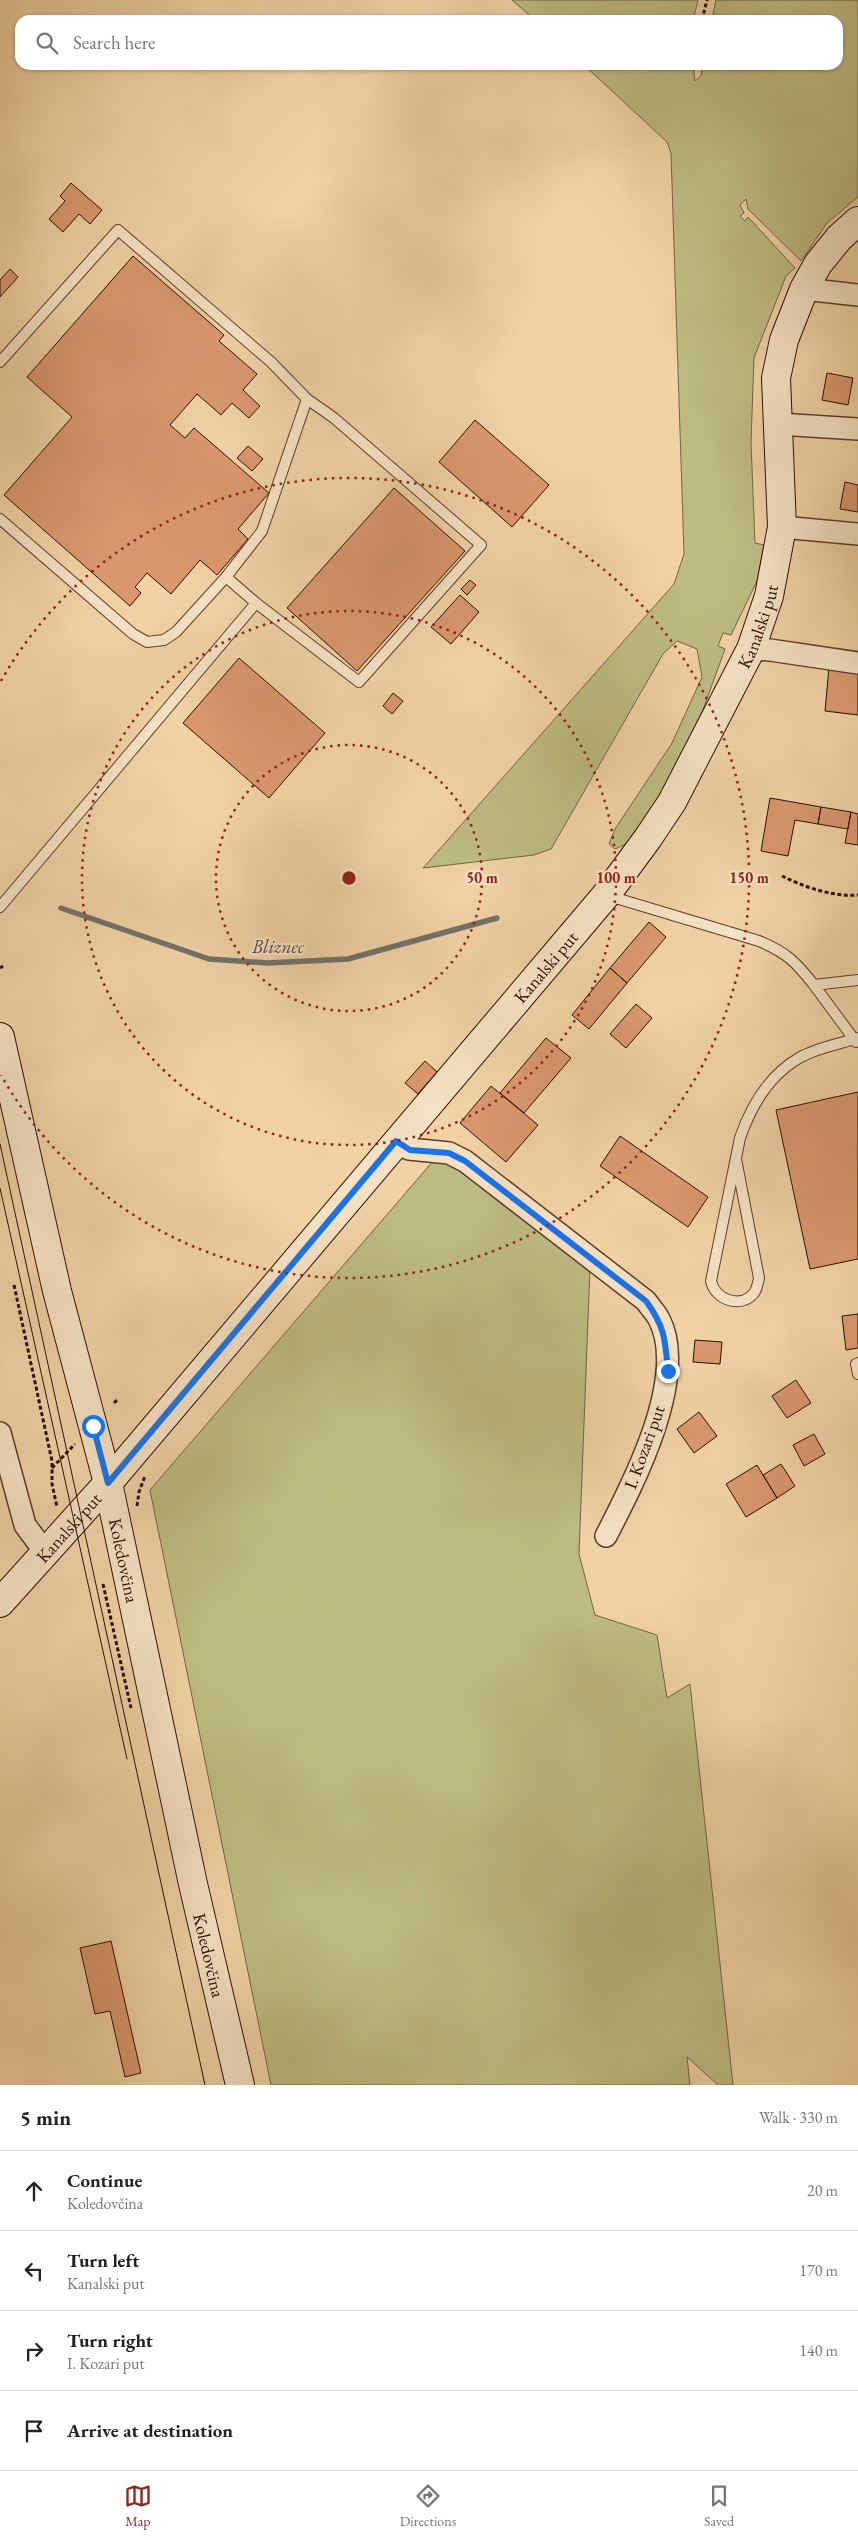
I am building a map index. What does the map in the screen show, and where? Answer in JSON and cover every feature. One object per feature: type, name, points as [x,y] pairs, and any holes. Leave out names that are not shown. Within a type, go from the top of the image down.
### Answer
[{"type":"street","name":"Kanalski put","points":[[0,1603],[108,1483],[606,895],[672,802],[751,649],[769,596],[782,527],[776,378],[784,340],[804,289],[818,264],[839,238],[858,221]]},
{"type":"street","points":[[804,289],[858,295]]},
{"type":"street","points":[[779,424],[858,429]]},
{"type":"street","points":[[782,527],[858,534]]},
{"type":"street","points":[[751,649],[858,663]]},
{"type":"street","name":"Koledovčina","points":[[0,1037],[57,1291],[108,1483],[193,1884],[240,2085]]},
{"type":"street","name":"I. Kozari put","points":[[396,1141],[410,1150],[449,1153],[465,1161],[646,1301],[660,1320],[665,1339],[668,1371],[660,1407],[642,1466],[606,1536]]},
{"type":"street","points":[[0,1433],[25,1525],[45,1552]]},
{"type":"lane","points":[[0,362],[118,230],[271,362],[307,399],[334,418],[481,545],[359,682],[256,603],[226,577]]},
{"type":"lane","points":[[0,519],[133,634],[147,642],[164,640],[176,632],[226,577],[262,531],[307,399]]},
{"type":"lane","points":[[0,907],[256,603]]},
{"type":"lane","points":[[606,895],[759,941],[781,950],[797,963],[857,1040],[800,1058],[780,1072],[757,1098],[748,1115],[736,1159],[712,1281],[713,1288],[719,1296],[727,1300],[739,1302],[749,1298],[755,1291],[759,1278],[736,1159]]},
{"type":"lane","points":[[814,985],[858,980]]},
{"type":"lane","points":[[858,1363],[856,1364],[858,1374]]},
{"type":"path","points":[[703,15],[707,0]]},
{"type":"path","points":[[782,876],[799,884],[858,896]]},
{"type":"path","points":[[14,1285],[46,1427],[52,1469],[52,1484],[59,1515]]},
{"type":"path","points":[[114,1403],[118,1399]]},
{"type":"path","points":[[52,1469],[79,1440]]},
{"type":"path","points":[[103,1584],[131,1710]]},
{"type":"shaded area","points":[[512,0],[698,0],[694,15],[529,15]]},
{"type":"shaded area","points":[[716,0],[858,0],[858,197],[827,223],[801,261],[748,209],[746,199],[740,205],[744,213],[740,216],[745,221],[748,217],[795,268],[786,276],[754,358],[751,443],[755,543],[764,545],[757,581],[731,635],[723,633],[718,646],[725,649],[688,751],[633,841],[615,849],[609,844],[615,829],[672,743],[702,677],[697,649],[677,641],[663,654],[551,849],[534,855],[423,868],[674,584],[684,554],[671,153],[667,142],[589,70],[694,70],[695,81],[701,76],[702,70],[843,70],[843,15],[713,15]]},
{"type":"shaded area","points":[[440,1153],[590,1267],[579,1554],[595,1615],[657,1635],[667,1698],[690,1684],[733,2085],[718,2085],[687,2057],[690,2085],[271,2085],[150,1490]]},
{"type":"building","points":[[71,183],[102,210],[90,224],[79,214],[63,232],[49,219],[65,201],[60,196]]},
{"type":"building","points":[[133,256],[224,335],[219,341],[257,374],[243,390],[260,406],[249,418],[232,403],[221,415],[197,394],[170,425],[185,438],[194,428],[269,493],[238,529],[248,539],[217,575],[200,560],[171,594],[147,573],[135,587],[141,593],[130,606],[4,495],[72,417],[27,377]]},
{"type":"building","points":[[10,269],[18,277],[0,297],[0,280]]},
{"type":"building","points":[[827,373],[853,378],[848,405],[822,400]]},
{"type":"building","points":[[475,420],[549,485],[512,527],[439,462]]},
{"type":"building","points":[[248,446],[263,459],[252,471],[237,458]]},
{"type":"building","points":[[845,482],[858,485],[858,512],[840,509]]},
{"type":"building","points":[[394,488],[465,551],[357,671],[287,608]]},
{"type":"building","points":[[470,580],[476,585],[467,595],[461,589]]},
{"type":"building","points":[[460,595],[479,612],[451,644],[431,627]]},
{"type":"building","points":[[239,658],[325,733],[269,798],[183,723]]},
{"type":"building","points":[[829,667],[858,671],[858,715],[825,711]]},
{"type":"building","points":[[393,693],[403,701],[392,714],[383,706]]},
{"type":"building","points":[[770,798],[821,807],[818,824],[795,820],[788,856],[761,851]]},
{"type":"building","points":[[821,807],[851,812],[848,829],[818,824]]},
{"type":"building","points":[[851,812],[858,814],[858,845],[845,843]]},
{"type":"building","points":[[649,922],[666,937],[627,983],[610,968]]},
{"type":"building","points":[[610,968],[627,983],[589,1029],[572,1015]]},
{"type":"building","points":[[636,1004],[652,1018],[626,1048],[610,1034]]},
{"type":"building","points":[[546,1038],[571,1058],[524,1113],[500,1093]]},
{"type":"building","points":[[425,1061],[437,1072],[418,1094],[405,1083]]},
{"type":"building","points":[[491,1086],[538,1125],[506,1162],[460,1123]]},
{"type":"building","points":[[858,1092],[858,1259],[810,1269],[776,1110]]},
{"type":"building","points":[[620,1136],[708,1197],[688,1227],[600,1166]]},
{"type":"building","points":[[858,1314],[858,1348],[846,1350],[842,1316]]},
{"type":"building","points":[[695,1340],[722,1342],[720,1364],[693,1362]]},
{"type":"building","points":[[796,1380],[811,1403],[787,1418],[772,1396]]},
{"type":"building","points":[[699,1412],[717,1436],[694,1453],[677,1429]]},
{"type":"building","points":[[814,1434],[825,1454],[804,1466],[793,1445]]},
{"type":"building","points":[[781,1464],[795,1486],[777,1498],[763,1475]]},
{"type":"building","points":[[757,1465],[777,1498],[746,1517],[726,1484]]},
{"type":"building","points":[[111,1941],[141,2073],[125,2077],[110,2011],[95,2014],[80,1948]]},
{"type":"waterway","name":"Bliznec","points":[[61,908],[209,959],[268,963],[348,959],[497,918]]},
{"type":"tram line","points":[[0,1144],[205,2085]]},
{"type":"tram line","points":[[0,1188],[127,1759]]},
{"type":"route","points":[[93,1426],[108,1483],[396,1141],[410,1150],[449,1153],[465,1161],[646,1301],[660,1320],[665,1339],[668,1371]]}]
